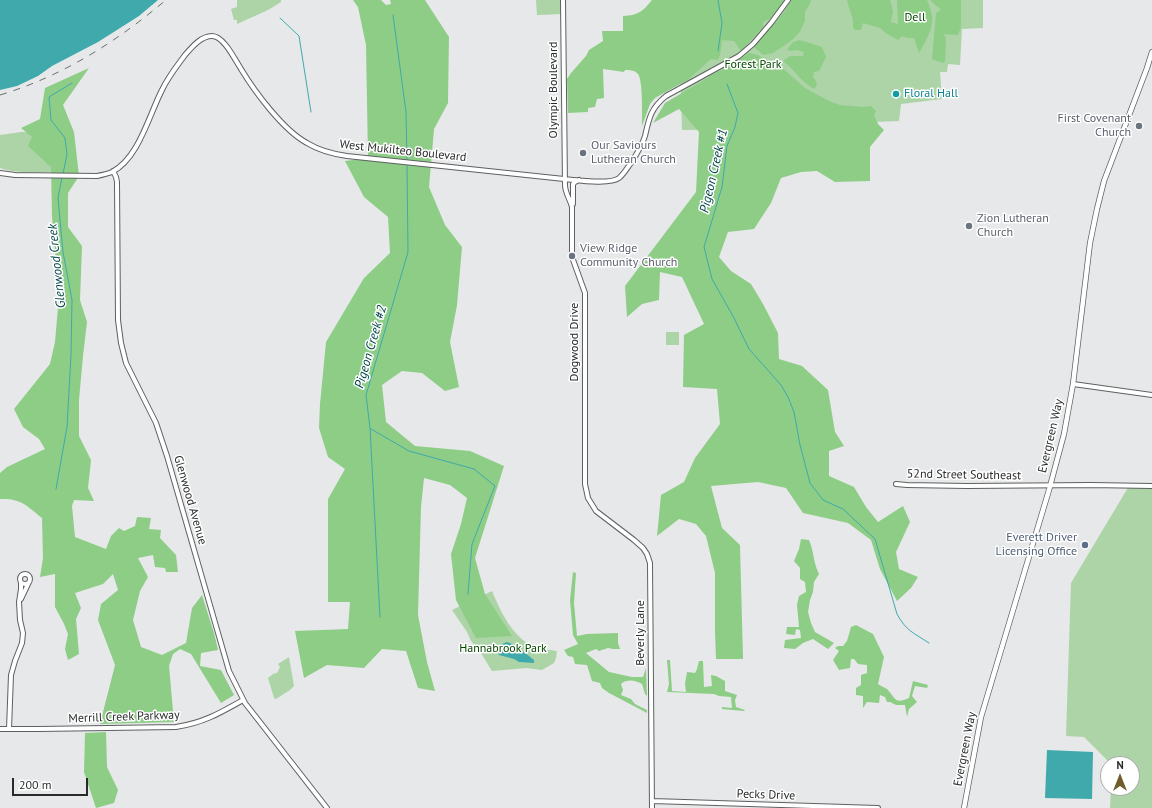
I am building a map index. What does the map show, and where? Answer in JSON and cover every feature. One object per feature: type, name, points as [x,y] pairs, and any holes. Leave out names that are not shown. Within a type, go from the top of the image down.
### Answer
[{"type":"main road","name":"Evergreen Way","points":[[964,808],[981,716],[1050,486],[1064,434],[1073,384],[1090,244],[1097,209],[1104,181],[1152,52]]},
{"type":"street","name":"Olympic Boulevard","points":[[563,0],[564,179]]},
{"type":"street","name":"West Mukilteo Boulevard","points":[[0,173],[44,176],[97,176],[113,171],[121,165],[138,143],[162,89],[179,63],[195,44],[212,36],[219,38],[225,44],[250,84],[284,125],[302,141],[323,151],[347,156],[564,179],[612,181],[621,177],[640,149],[648,120],[654,108],[660,101],[666,96],[738,56],[753,44],[788,0]]},
{"type":"street","name":"Glenwood Avenue","points":[[113,171],[117,182],[118,320],[120,343],[126,363],[162,438],[229,671],[243,700],[327,808]]},
{"type":"street","name":"Dogwood Drive","points":[[564,179],[565,191],[571,201],[572,207],[572,257],[585,293],[585,484]]},
{"type":"street","points":[[572,207],[573,184],[579,180]]},
{"type":"street","points":[[1073,384],[1152,395]]},
{"type":"street","name":"Beverly Lane","points":[[585,484],[588,498],[596,512],[643,548],[650,563],[652,808]]},
{"type":"street","name":"52nd Street Southeast","points":[[896,484],[926,486],[1152,486]]},
{"type":"street","points":[[9,729],[11,675],[22,643],[23,633],[20,620],[19,602],[21,582],[20,580],[23,574],[26,574],[29,577],[29,582],[23,593],[20,606]]},
{"type":"street","points":[[21,582],[25,584],[29,582]]},
{"type":"street","name":"Merrill Creek Parkway","points":[[0,729],[176,727],[189,725],[206,719],[243,700]]},
{"type":"street","name":"Pecks Drive","points":[[652,801],[878,808]]},
{"type":"green space","points":[[237,0],[281,0],[281,2],[268,10],[237,24],[237,20],[234,20],[231,9],[237,7]]},
{"type":"green space","points":[[353,0],[381,0],[386,5],[391,4],[390,0],[425,0],[449,37],[448,103],[434,129],[429,187],[445,225],[462,247],[457,305],[450,342],[459,387],[445,391],[422,373],[402,371],[382,385],[386,422],[415,446],[470,451],[504,466],[475,558],[485,594],[512,636],[476,638],[456,600],[451,554],[461,524],[467,498],[450,485],[424,478],[421,507],[418,615],[427,662],[435,691],[418,688],[406,651],[382,649],[364,668],[327,665],[304,678],[295,631],[348,629],[350,602],[328,602],[328,499],[345,469],[328,457],[319,428],[326,342],[364,278],[390,253],[388,217],[364,197],[345,161],[368,158],[366,45],[358,7]]},
{"type":"green space","points":[[536,0],[563,0],[564,14],[537,15]]},
{"type":"green space","name":"Forest Park","points":[[652,0],[983,0],[983,28],[962,29],[960,65],[948,64],[947,72],[940,72],[942,99],[901,104],[899,121],[874,122],[855,128],[682,130],[679,32],[623,31],[624,16],[637,14]]},
{"type":"green space","points":[[652,0],[785,0],[772,18],[763,22],[763,27],[741,51],[734,41],[722,40],[718,60],[711,59],[689,79],[655,98],[650,104],[642,126],[641,83],[638,74],[632,70],[625,70],[624,72],[603,69],[604,98],[597,99],[595,107],[588,108],[588,112],[568,113],[567,79],[586,56],[589,50],[603,41],[602,31],[623,31],[623,16],[640,12]]},
{"type":"green space","points":[[791,0],[811,0],[805,11],[805,20],[800,32],[792,40],[773,53],[763,55],[754,47],[784,12]]},
{"type":"green space","name":"Dell","points":[[847,0],[890,0],[893,11],[891,22],[898,24],[897,0],[927,0],[931,10],[932,25],[919,53],[914,38],[902,36],[898,40],[880,28],[863,23],[861,30],[855,30]]},
{"type":"green space","points":[[930,0],[961,0],[961,27],[958,35],[944,34],[946,39],[945,61],[943,63],[932,59],[936,13],[941,10]]},
{"type":"green space","points":[[800,40],[822,47],[826,57],[819,71],[814,72],[813,78],[815,79],[817,85],[814,89],[804,82],[783,61],[790,56],[803,56],[804,52],[787,50],[793,42]]},
{"type":"green space","points":[[749,53],[758,55],[770,63],[778,64],[805,88],[829,101],[840,105],[864,107],[871,106],[876,111],[874,115],[878,124],[884,130],[870,147],[870,181],[835,182],[817,171],[801,172],[781,178],[771,203],[754,229],[728,232],[719,257],[731,271],[751,284],[763,304],[778,333],[779,359],[802,366],[828,390],[835,432],[844,446],[829,451],[829,476],[854,487],[866,507],[878,522],[903,506],[910,522],[896,552],[899,569],[918,577],[911,588],[897,601],[880,569],[871,540],[848,523],[803,513],[786,488],[758,482],[711,486],[722,528],[740,545],[743,659],[716,659],[715,573],[706,536],[696,524],[679,519],[657,536],[661,495],[684,482],[695,458],[720,424],[717,389],[683,387],[684,335],[704,324],[682,277],[660,272],[659,300],[642,304],[627,317],[625,286],[696,192],[699,132],[679,109],[653,123],[665,103],[709,76],[730,66]]},
{"type":"green space","points":[[89,68],[63,105],[74,132],[79,176],[68,193],[68,227],[82,246],[80,300],[87,322],[79,400],[79,436],[91,460],[88,488],[94,501],[74,500],[72,506],[75,537],[106,549],[111,536],[119,528],[124,531],[135,526],[137,517],[151,518],[149,529],[161,530],[160,538],[176,555],[178,572],[166,572],[165,568],[155,567],[153,555],[138,558],[148,577],[140,591],[133,620],[141,647],[162,655],[186,643],[192,608],[202,595],[218,650],[201,653],[200,666],[221,670],[234,695],[221,703],[191,654],[180,649],[173,654],[169,666],[174,722],[100,724],[115,665],[98,620],[101,604],[118,590],[113,574],[103,584],[75,593],[81,608],[76,619],[79,654],[68,660],[65,649],[68,634],[55,607],[55,574],[40,577],[43,558],[42,518],[28,506],[19,501],[0,499],[0,473],[7,467],[45,449],[39,439],[23,427],[14,409],[50,364],[55,342],[59,296],[52,217],[51,167],[28,146],[32,137],[21,128],[40,119],[45,88]]},
{"type":"green space","points":[[21,132],[60,132],[56,172],[21,172],[0,168],[0,135]]},
{"type":"green space","points":[[666,332],[679,332],[679,345],[666,345]]},
{"type":"green space","points":[[1129,486],[1152,486],[1152,808],[1110,808],[1111,796],[1140,796],[1140,756],[1103,756],[1084,737],[1066,736],[1071,583]]},
{"type":"green space","points":[[801,539],[809,540],[819,574],[814,582],[808,612],[815,632],[834,643],[828,649],[813,639],[803,643],[795,649],[784,648],[785,640],[801,638],[800,630],[796,629],[795,635],[786,634],[787,627],[799,627],[797,605],[799,596],[806,592],[805,582],[800,579],[800,568],[794,561]]},
{"type":"green space","points":[[573,572],[576,573],[574,603],[577,636],[587,634],[618,633],[618,643],[620,649],[608,648],[599,651],[596,649],[586,653],[609,672],[632,677],[643,677],[646,668],[647,696],[642,684],[631,681],[626,681],[621,684],[623,690],[621,695],[631,699],[635,704],[647,710],[647,713],[609,693],[602,688],[600,683],[592,681],[587,665],[575,664],[573,657],[568,656],[564,650],[578,644],[573,635],[570,600]]},
{"type":"green space","name":"Hannabrook Park","points":[[492,591],[503,615],[520,638],[535,647],[557,651],[554,663],[542,670],[527,668],[492,671],[452,610]]},
{"type":"green space","points":[[856,625],[873,634],[884,657],[878,684],[887,689],[895,699],[900,701],[909,698],[913,681],[928,685],[927,688],[915,686],[912,696],[917,702],[909,709],[907,717],[905,705],[896,705],[887,702],[885,697],[880,695],[879,703],[867,702],[863,708],[863,696],[856,695],[856,688],[861,685],[861,675],[867,673],[867,665],[858,664],[854,659],[851,659],[850,668],[839,670],[833,660],[839,651],[835,648],[838,646],[843,646],[847,641],[851,627]]},
{"type":"green space","points":[[289,657],[294,686],[276,699],[274,698],[268,678],[277,673],[280,667],[278,664]]},
{"type":"green space","points":[[667,660],[670,660],[672,691],[686,692],[685,684],[687,672],[695,673],[699,661],[703,661],[704,687],[712,686],[711,675],[725,681],[725,691],[737,695],[735,700],[736,707],[745,710],[722,709],[722,707],[732,708],[731,697],[714,694],[667,692],[669,684]]},
{"type":"green space","points":[[106,732],[107,767],[118,790],[114,803],[96,808],[84,772],[85,733]]},
{"type":"water","points":[[0,0],[158,0],[139,16],[98,42],[52,66],[38,76],[17,86],[0,90]]},
{"type":"water","points":[[507,642],[514,645],[534,660],[534,663],[519,662],[499,655],[498,652],[500,645]]},
{"type":"water","points":[[1047,750],[1093,752],[1092,799],[1045,798]]},
{"type":"waterway","name":"Pigeon Creek #1","points":[[718,0],[722,23],[718,51]]},
{"type":"waterway","name":"Pigeon Creek #2","points":[[393,15],[406,112],[407,159]]},
{"type":"waterway","points":[[280,18],[299,36],[311,112]]},
{"type":"waterway","name":"Glenwood Creek","points":[[63,174],[67,154],[65,138],[51,120],[49,97],[72,83]]},
{"type":"waterway","name":"Pigeon Creek #1","points":[[727,84],[738,113],[735,127],[727,146],[722,187],[704,247],[712,279],[734,318],[749,349],[781,385],[788,397],[794,412],[800,445],[810,483],[823,500],[843,509],[875,539],[900,620],[907,628],[929,643]]},
{"type":"waterway","name":"Pigeon Creek #2","points":[[380,617],[370,428],[366,395],[408,252],[407,165]]},
{"type":"waterway","name":"Glenwood Creek","points":[[56,489],[67,427],[71,355],[72,300],[63,252],[58,198],[62,177]]},
{"type":"waterway","name":"Pigeon Creek #2","points":[[371,429],[409,451],[474,469],[495,486],[472,544],[468,594]]},
{"type":"railway","points":[[0,95],[45,78],[88,56],[128,30],[166,0]]},
{"type":"place","name":"Floral Hall","points":[[896,94]]},
{"type":"place","name":"First Covenant Church","points":[[1139,126]]},
{"type":"place","name":"Our Saviours Lutheran Church","points":[[583,153]]},
{"type":"place","name":"Zion Lutheran Church","points":[[969,226]]},
{"type":"place","name":"View Ridge Community Church","points":[[572,256]]},
{"type":"place","name":"Everett Driver Licensing Office","points":[[1085,545]]}]
